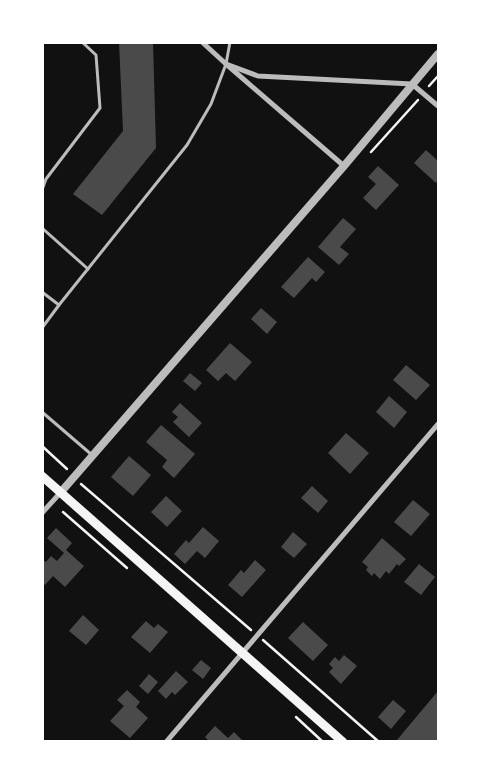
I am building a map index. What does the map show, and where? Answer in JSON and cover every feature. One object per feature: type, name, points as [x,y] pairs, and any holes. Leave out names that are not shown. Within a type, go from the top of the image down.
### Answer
[{"type":"main road","points":[[42,476],[343,742]]},
{"type":"street","points":[[202,42],[344,166]]},
{"type":"street","points":[[42,513],[344,166],[438,54]]},
{"type":"street","points":[[226,64],[258,76],[412,84],[438,106]]},
{"type":"street","points":[[166,742],[438,424]]},
{"type":"lane","points":[[42,190],[46,179],[100,108],[96,55],[82,42]]},
{"type":"lane","points":[[42,328],[187,145],[211,104],[226,64],[230,42]]},
{"type":"lane","points":[[42,228],[88,269]]},
{"type":"lane","points":[[42,292],[59,305]]},
{"type":"lane","points":[[42,412],[92,456]]},
{"type":"path","points":[[42,446],[75,476],[78,482],[380,742]]},
{"type":"building","points":[[119,42],[153,42],[156,148],[102,215],[73,194],[123,131]]},
{"type":"building","points":[[426,150],[438,161],[438,180],[436,183],[414,163]]},
{"type":"building","points":[[378,166],[399,185],[376,210],[363,198],[376,184],[368,177]]},
{"type":"building","points":[[343,218],[356,229],[340,247],[349,254],[339,265],[318,247]]},
{"type":"building","points":[[308,257],[325,272],[316,282],[312,278],[294,298],[281,287]]},
{"type":"building","points":[[261,308],[277,322],[267,334],[251,319]]},
{"type":"building","points":[[230,343],[252,362],[235,381],[226,373],[218,381],[206,370]]},
{"type":"building","points":[[406,365],[430,385],[416,400],[393,380]]},
{"type":"building","points":[[190,373],[202,383],[195,391],[183,381]]},
{"type":"building","points":[[389,396],[407,412],[394,428],[376,412]]},
{"type":"building","points":[[180,403],[202,423],[189,437],[173,422],[178,417],[172,412]]},
{"type":"building","points":[[161,425],[195,454],[174,478],[162,467],[167,460],[146,442]]},
{"type":"building","points":[[346,433],[369,453],[350,474],[328,453]]},
{"type":"building","points":[[129,456],[151,475],[133,496],[111,477]]},
{"type":"building","points":[[312,486],[328,501],[318,513],[301,498]]},
{"type":"building","points":[[166,496],[182,511],[167,527],[151,512]]},
{"type":"building","points":[[413,500],[430,514],[411,536],[394,522]]},
{"type":"building","points":[[203,527],[219,541],[205,558],[197,551],[185,564],[174,554],[186,540],[189,543]]},
{"type":"building","points":[[56,528],[72,543],[66,550],[84,566],[65,587],[53,576],[45,585],[42,583],[42,559],[46,562],[51,556],[57,561],[64,553],[47,538]]},
{"type":"building","points":[[293,532],[307,544],[294,558],[281,547]]},
{"type":"building","points":[[382,538],[406,559],[399,566],[397,564],[389,574],[386,571],[380,579],[374,573],[372,576],[366,570],[368,567],[362,562]]},
{"type":"building","points":[[255,560],[266,570],[242,597],[228,585],[241,570],[244,573]]},
{"type":"building","points":[[419,564],[435,577],[421,595],[404,582]]},
{"type":"building","points":[[83,615],[99,630],[86,645],[69,631]]},
{"type":"building","points":[[146,621],[154,628],[158,624],[168,632],[150,653],[131,637]]},
{"type":"building","points":[[303,622],[328,645],[313,661],[288,638]]},
{"type":"building","points":[[344,655],[357,666],[341,684],[329,672],[333,668],[329,664],[335,657],[339,661]]},
{"type":"building","points":[[201,660],[211,668],[203,679],[192,670]]},
{"type":"building","points":[[176,671],[188,682],[175,695],[172,692],[166,699],[158,691]]},
{"type":"building","points":[[149,674],[158,682],[148,694],[139,686]]},
{"type":"building","points":[[127,690],[140,702],[136,707],[148,718],[130,738],[110,721],[124,706],[117,700]]},
{"type":"building","points":[[438,691],[438,742],[399,742],[397,740]]},
{"type":"building","points":[[393,700],[406,711],[391,729],[378,717]]},
{"type":"building","points":[[215,726],[228,738],[234,732],[244,742],[210,742],[205,737]]}]
